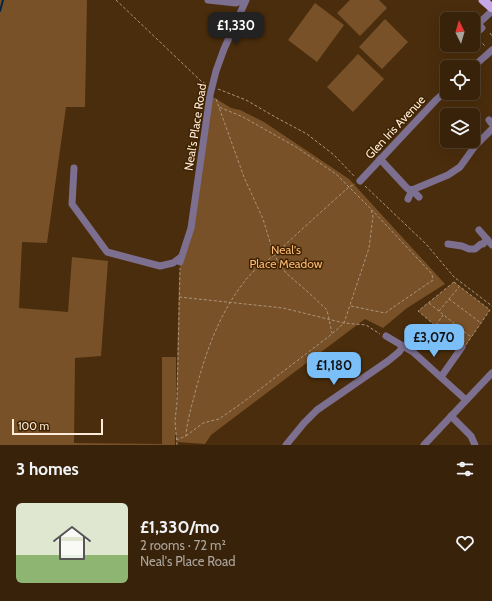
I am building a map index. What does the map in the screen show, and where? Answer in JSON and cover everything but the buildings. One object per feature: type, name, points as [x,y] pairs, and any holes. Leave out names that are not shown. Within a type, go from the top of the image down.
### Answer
[{"type":"main road","points":[[483,0],[492,10]]},
{"type":"street","name":"Neal's Place Road","points":[[208,0],[236,4],[245,0]]},
{"type":"street","name":"Neal's Place Road","points":[[181,259],[191,228],[210,95],[216,71],[224,49],[245,0]]},
{"type":"street","points":[[480,22],[492,10]]},
{"type":"street","points":[[480,61],[491,51]]},
{"type":"street","name":"Glen Iris Avenue","points":[[360,181],[440,96]]},
{"type":"street","points":[[408,199],[412,190],[448,175],[460,167],[475,146],[492,129]]},
{"type":"street","points":[[380,159],[408,189],[412,190],[419,197]]},
{"type":"street","points":[[74,168],[72,204],[107,252],[160,266],[173,263],[181,259]]},
{"type":"street","points":[[479,230],[485,242],[492,245]]},
{"type":"street","points":[[448,244],[462,246],[468,249],[475,249],[485,242]]},
{"type":"street","points":[[386,336],[412,352],[466,400]]},
{"type":"street","points":[[286,445],[317,410],[388,361],[399,352],[403,346]]},
{"type":"street","points":[[441,377],[462,347]]},
{"type":"street","points":[[424,445],[492,373]]},
{"type":"street","points":[[451,416],[471,436],[475,445]]},
{"type":"path","points":[[116,0],[202,82],[212,87],[244,177],[263,219],[274,255],[286,273],[327,310],[332,334]]},
{"type":"path","points":[[480,41],[491,51]]},
{"type":"path","points":[[220,107],[242,117],[296,147],[336,174],[372,209],[432,274],[433,280],[384,313],[350,306]]},
{"type":"path","points":[[186,436],[187,422],[213,334],[230,303],[250,276],[349,187]]},
{"type":"path","points":[[176,440],[186,436],[203,423],[219,419],[242,403],[332,334],[344,323],[368,248],[373,216],[372,209]]},
{"type":"path","points":[[177,445],[175,421],[177,402],[181,259]]},
{"type":"path","points":[[454,282],[460,287],[490,310],[463,349],[418,311],[454,282]]},
{"type":"path","points":[[439,311],[460,287]]},
{"type":"path","points":[[179,297],[283,308],[344,323],[366,326],[386,336]]},
{"type":"path","points":[[450,299],[481,323]]},
{"type":"path","points":[[428,303],[471,337]]},
{"type":"path","points":[[436,325],[443,315]]},
{"type":"green space","name":"Neal's Place Meadow","points":[[0,0],[87,0],[85,107],[66,107],[47,243],[22,242],[19,308],[68,312],[72,257],[108,261],[101,356],[75,358],[74,443],[162,444],[162,357],[176,357],[176,412],[179,280],[181,257],[187,244],[210,95],[231,108],[240,110],[264,122],[349,179],[445,284],[407,308],[383,328],[365,319],[211,435],[205,444],[177,442],[175,430],[175,445],[0,445]]},
{"type":"green space","points":[[350,0],[379,0],[387,8],[360,36],[337,13]]},
{"type":"green space","points":[[315,3],[344,25],[317,62],[288,40]]},
{"type":"green space","points":[[385,19],[408,42],[382,69],[359,47]]},
{"type":"green space","points":[[358,54],[384,79],[353,112],[327,87]]},
{"type":"green space","points":[[454,282],[490,310],[463,349],[418,311]]},
{"type":"waterway","points":[[0,11],[3,0]]}]
